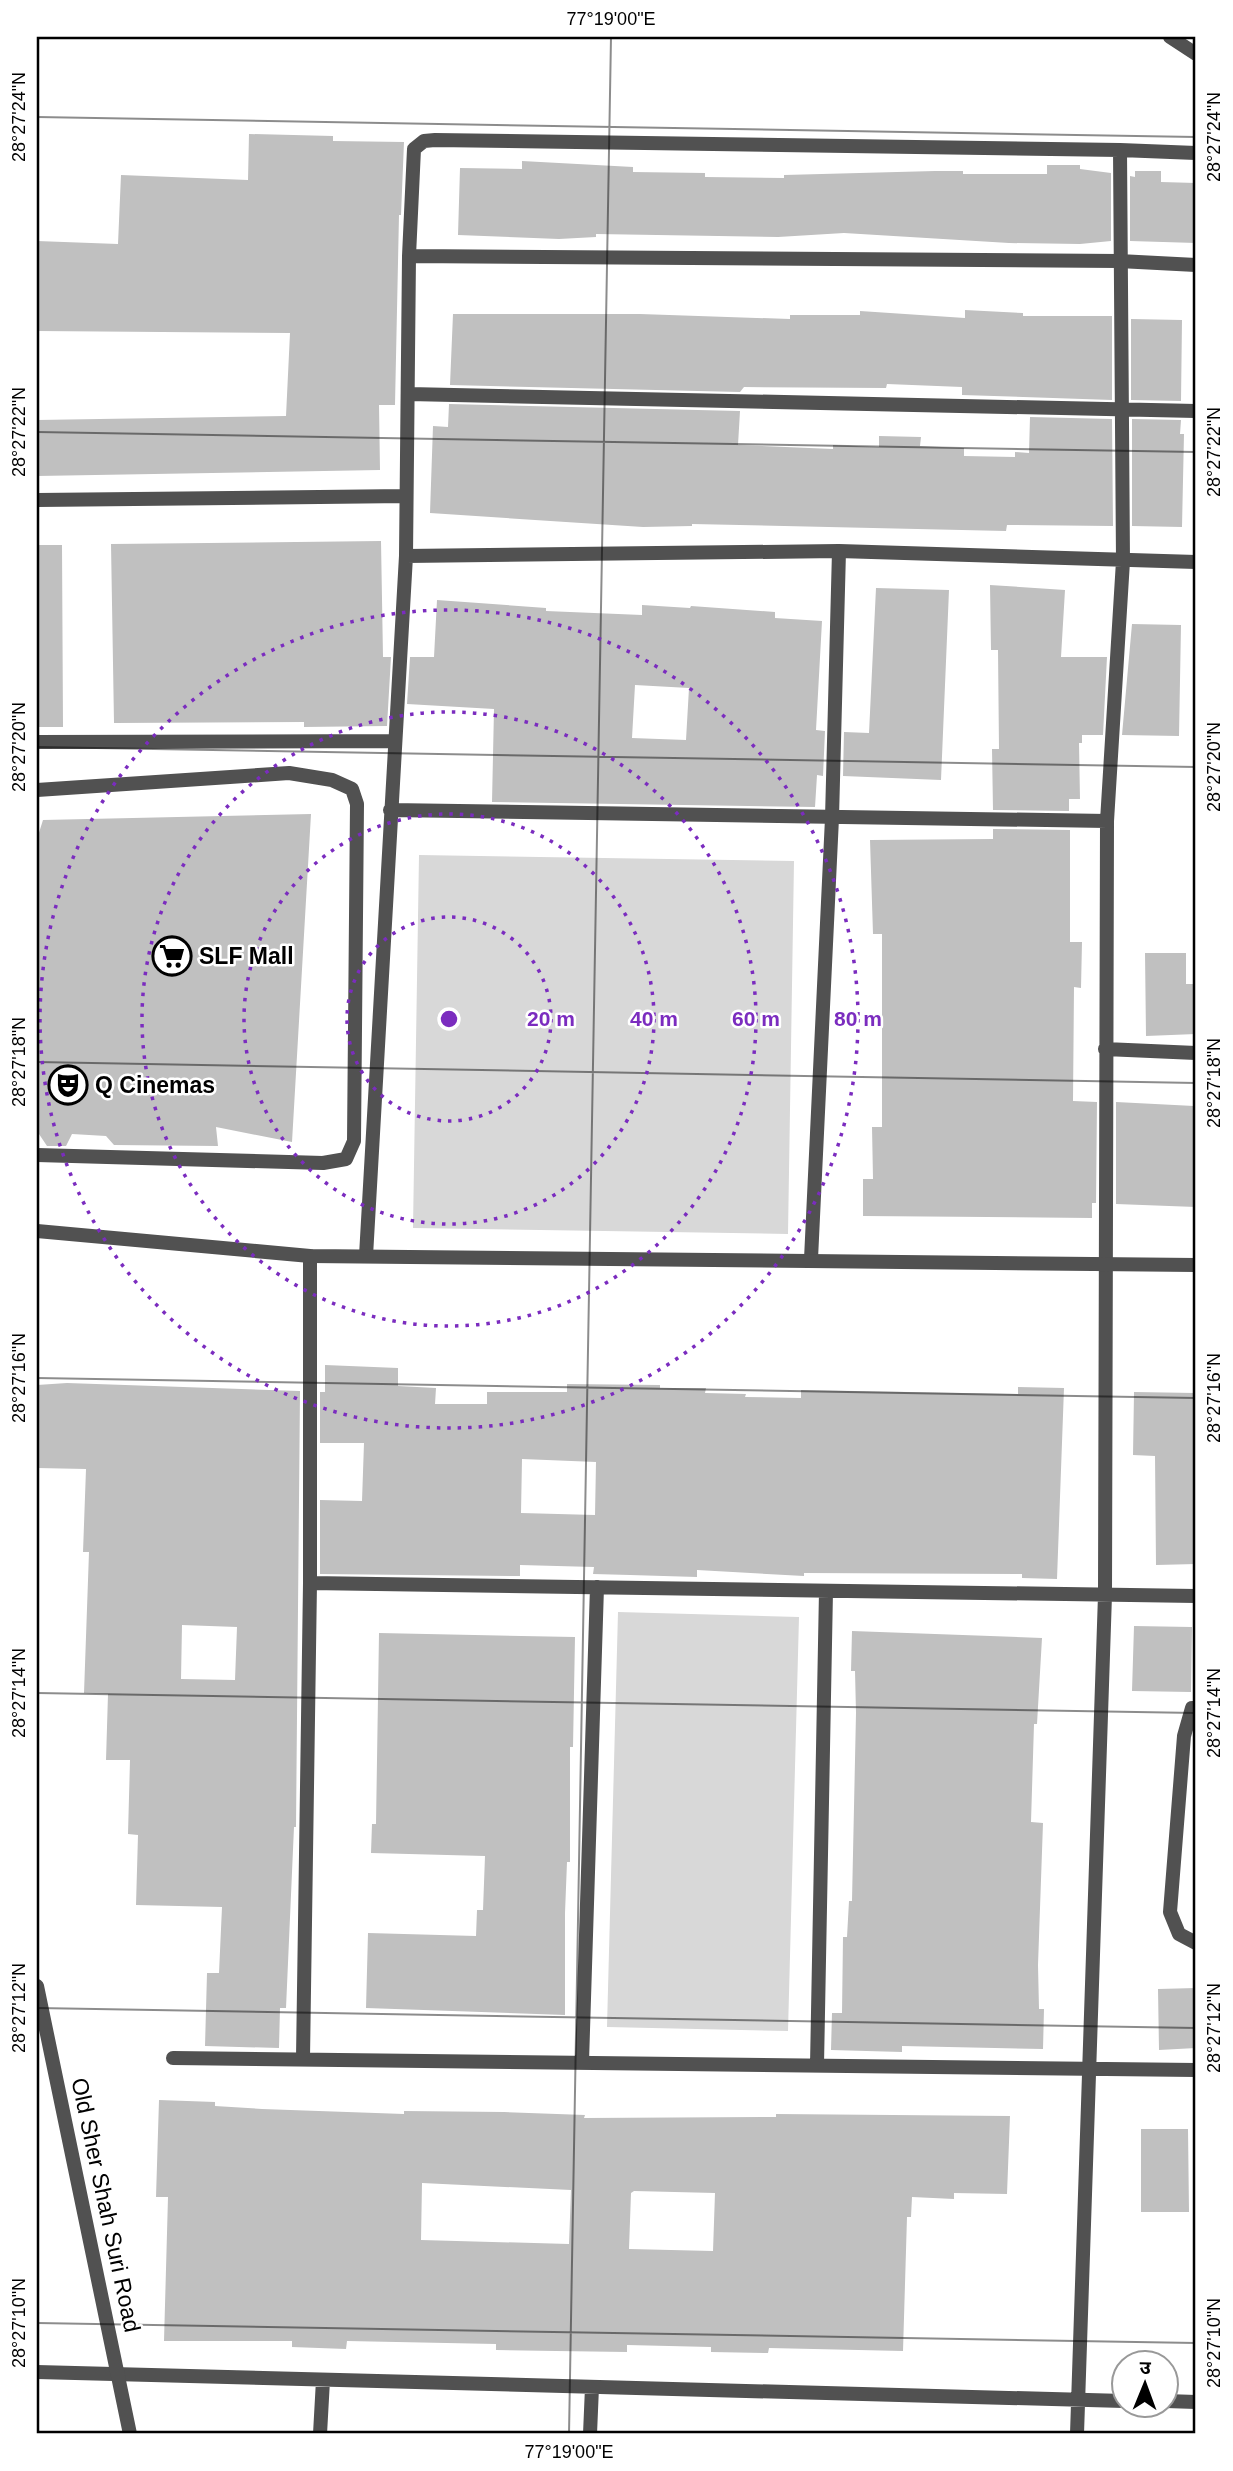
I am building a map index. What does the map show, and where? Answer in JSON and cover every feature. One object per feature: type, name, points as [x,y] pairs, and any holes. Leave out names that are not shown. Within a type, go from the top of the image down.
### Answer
[{"type":"street","points":[[1170,37],[1196,54]]},
{"type":"street","points":[[366,1256],[406,556],[409,256],[414,149],[424,141],[1196,153]]},
{"type":"street","points":[[1077,2434],[1105,1595],[1107,821],[1123,561],[1120,150]]},
{"type":"street","points":[[409,256],[1119,261],[1196,265]]},
{"type":"street","points":[[409,394],[1196,411]]},
{"type":"street","points":[[37,500],[406,496]]},
{"type":"street","points":[[406,556],[839,551],[1196,562]]},
{"type":"street","points":[[811,1259],[832,818],[839,551]]},
{"type":"street","points":[[37,742],[394,741]]},
{"type":"street","points":[[37,790],[289,773],[332,780],[352,789],[357,804],[354,1140],[346,1158],[323,1163],[37,1155]]},
{"type":"street","points":[[390,810],[1107,821]]},
{"type":"street","points":[[1105,1049],[1196,1053]]},
{"type":"street","points":[[37,1231],[310,1256],[1196,1265]]},
{"type":"street","points":[[303,2058],[310,1583],[310,1256]]},
{"type":"street","points":[[310,1583],[1196,1596]]},
{"type":"street","points":[[582,2063],[597,1587]]},
{"type":"street","points":[[817,2066],[826,1591]]},
{"type":"street","points":[[1196,1708],[1192,1708],[1184,1736],[1170,1912],[1179,1934],[1196,1943]]},
{"type":"street","name":"Old Sher Shah Suri Road","points":[[37,1986],[130,2434]]},
{"type":"street","points":[[173,2058],[1196,2070]]},
{"type":"street","points":[[37,2372],[1110,2401]]},
{"type":"street","points":[[320,2434],[323,2380]]},
{"type":"street","points":[[590,2434],[592,2387]]},
{"type":"shaded area","points":[[419,855],[794,861],[788,1234],[413,1228]]},
{"type":"shaded area","points":[[618,1612],[799,1617],[788,2031],[607,2027]]},
{"type":"building","points":[[249,134],[333,136],[333,141],[404,142],[399,215],[395,405],[379,405],[380,470],[37,476],[37,420],[286,416],[290,333],[37,331],[37,241],[118,244],[121,175],[248,180]]},
{"type":"building","points":[[522,161],[633,167],[633,172],[705,173],[705,177],[784,178],[784,175],[935,171],[963,171],[963,174],[1047,174],[1047,165],[1080,165],[1080,169],[1111,173],[1111,241],[1080,244],[1009,243],[844,233],[778,237],[596,234],[596,237],[559,239],[458,235],[460,168],[522,169]]},
{"type":"building","points":[[1135,171],[1161,171],[1161,182],[1196,183],[1196,243],[1130,241],[1130,176],[1135,177]]},
{"type":"building","points":[[965,310],[1023,313],[1023,316],[1112,316],[1112,400],[962,395],[962,387],[887,384],[886,388],[744,387],[740,392],[450,385],[453,314],[640,314],[790,319],[790,315],[860,315],[860,311],[965,318]]},
{"type":"building","points":[[1131,319],[1182,320],[1181,401],[1131,400]]},
{"type":"building","points":[[449,404],[740,411],[738,445],[833,449],[833,445],[879,447],[879,436],[921,437],[920,446],[964,448],[964,456],[1015,457],[1015,452],[1029,453],[1030,417],[1112,419],[1113,526],[1007,525],[1006,531],[692,524],[643,527],[430,513],[433,426],[448,427]]},
{"type":"building","points":[[1132,419],[1181,420],[1180,434],[1184,434],[1182,527],[1132,526]]},
{"type":"building","points":[[381,541],[383,657],[391,657],[387,726],[304,727],[304,722],[114,723],[111,544]]},
{"type":"building","points":[[37,545],[62,545],[63,727],[37,727]]},
{"type":"building","points":[[990,585],[1065,590],[1061,657],[1107,657],[1103,735],[1082,735],[1082,743],[1079,743],[1080,799],[1069,799],[1069,811],[993,810],[992,749],[999,749],[998,650],[991,650]]},
{"type":"building","points":[[876,588],[949,590],[941,780],[843,776],[844,732],[869,733]]},
{"type":"building","points":[[437,600],[546,608],[546,611],[642,615],[642,605],[691,606],[775,612],[775,618],[822,621],[816,730],[825,731],[823,776],[817,775],[815,807],[492,802],[494,709],[407,704],[410,657],[434,657]],"holes":[[[635,685],[689,688],[686,740],[632,738]]]},
{"type":"building","points":[[1132,624],[1181,625],[1179,736],[1122,735]]},
{"type":"building","points":[[311,814],[292,1142],[216,1127],[218,1146],[114,1145],[106,1136],[72,1134],[66,1146],[47,1146],[37,1131],[37,839],[43,820]]},
{"type":"building","points":[[993,829],[1070,830],[1070,942],[1082,942],[1081,988],[1074,987],[1073,1101],[1097,1102],[1096,1203],[1092,1203],[1092,1218],[863,1216],[863,1179],[873,1179],[872,1127],[882,1127],[882,934],[873,934],[870,840],[993,839]]},
{"type":"building","points":[[1145,953],[1186,953],[1186,984],[1196,984],[1196,1034],[1146,1036]]},
{"type":"building","points":[[1116,1102],[1194,1106],[1196,1207],[1116,1204]]},
{"type":"building","points":[[325,1365],[398,1368],[398,1386],[436,1388],[435,1404],[487,1404],[487,1392],[567,1392],[567,1384],[660,1385],[660,1388],[706,1388],[705,1393],[746,1394],[745,1397],[801,1398],[801,1390],[1018,1394],[1018,1387],[1064,1388],[1057,1579],[1022,1578],[1022,1574],[804,1573],[804,1576],[697,1570],[697,1577],[593,1574],[594,1567],[520,1565],[520,1576],[320,1574],[320,1500],[362,1501],[364,1443],[320,1443],[320,1392],[325,1392]],"holes":[[[522,1459],[596,1462],[595,1515],[521,1513]]]},
{"type":"building","points":[[67,1383],[300,1391],[296,1827],[286,2008],[280,2008],[279,2048],[205,2046],[207,1973],[219,1973],[222,1907],[136,1905],[138,1835],[128,1834],[130,1760],[106,1760],[108,1694],[84,1693],[89,1552],[83,1552],[86,1469],[37,1468],[37,1385]],"holes":[[[182,1625],[237,1627],[235,1680],[181,1679]]]},
{"type":"building","points":[[1134,1392],[1196,1393],[1196,1564],[1156,1565],[1155,1456],[1133,1455]]},
{"type":"building","points":[[1134,1626],[1192,1627],[1191,1692],[1132,1691]]},
{"type":"building","points":[[852,1631],[1042,1638],[1037,1724],[1034,1724],[1031,1822],[1043,1823],[1038,1965],[1039,2009],[1044,2009],[1043,2049],[902,2046],[902,2052],[831,2050],[832,2013],[842,2013],[843,1937],[847,1937],[849,1901],[852,1901],[856,1713],[855,1671],[851,1671]]},
{"type":"building","points":[[379,1633],[575,1637],[573,1747],[570,1747],[570,1862],[567,1862],[565,1913],[565,2015],[366,2008],[368,1933],[476,1936],[477,1910],[483,1910],[485,1856],[371,1853],[372,1824],[376,1824]]},
{"type":"building","points":[[1196,1988],[1196,2048],[1159,2050],[1158,1989]]},
{"type":"building","points":[[159,2100],[215,2102],[215,2106],[262,2109],[404,2114],[404,2111],[504,2112],[585,2115],[584,2118],[776,2117],[776,2114],[1010,2116],[1007,2194],[954,2193],[954,2199],[912,2197],[911,2217],[907,2217],[903,2351],[769,2348],[768,2353],[711,2352],[711,2347],[627,2345],[627,2352],[496,2350],[496,2344],[347,2341],[346,2349],[292,2347],[292,2341],[164,2341],[168,2197],[156,2197]],"holes":[[[422,2183],[571,2190],[569,2244],[421,2240]],[[631,2193],[715,2193],[713,2251],[629,2249]]]},
{"type":"building","points":[[1141,2129],[1188,2129],[1189,2212],[1141,2212]]},
{"type":"place","name":"SLF Mall","points":[[172,956]]},
{"type":"place","name":"Q Cinemas","points":[[68,1085]]}]
